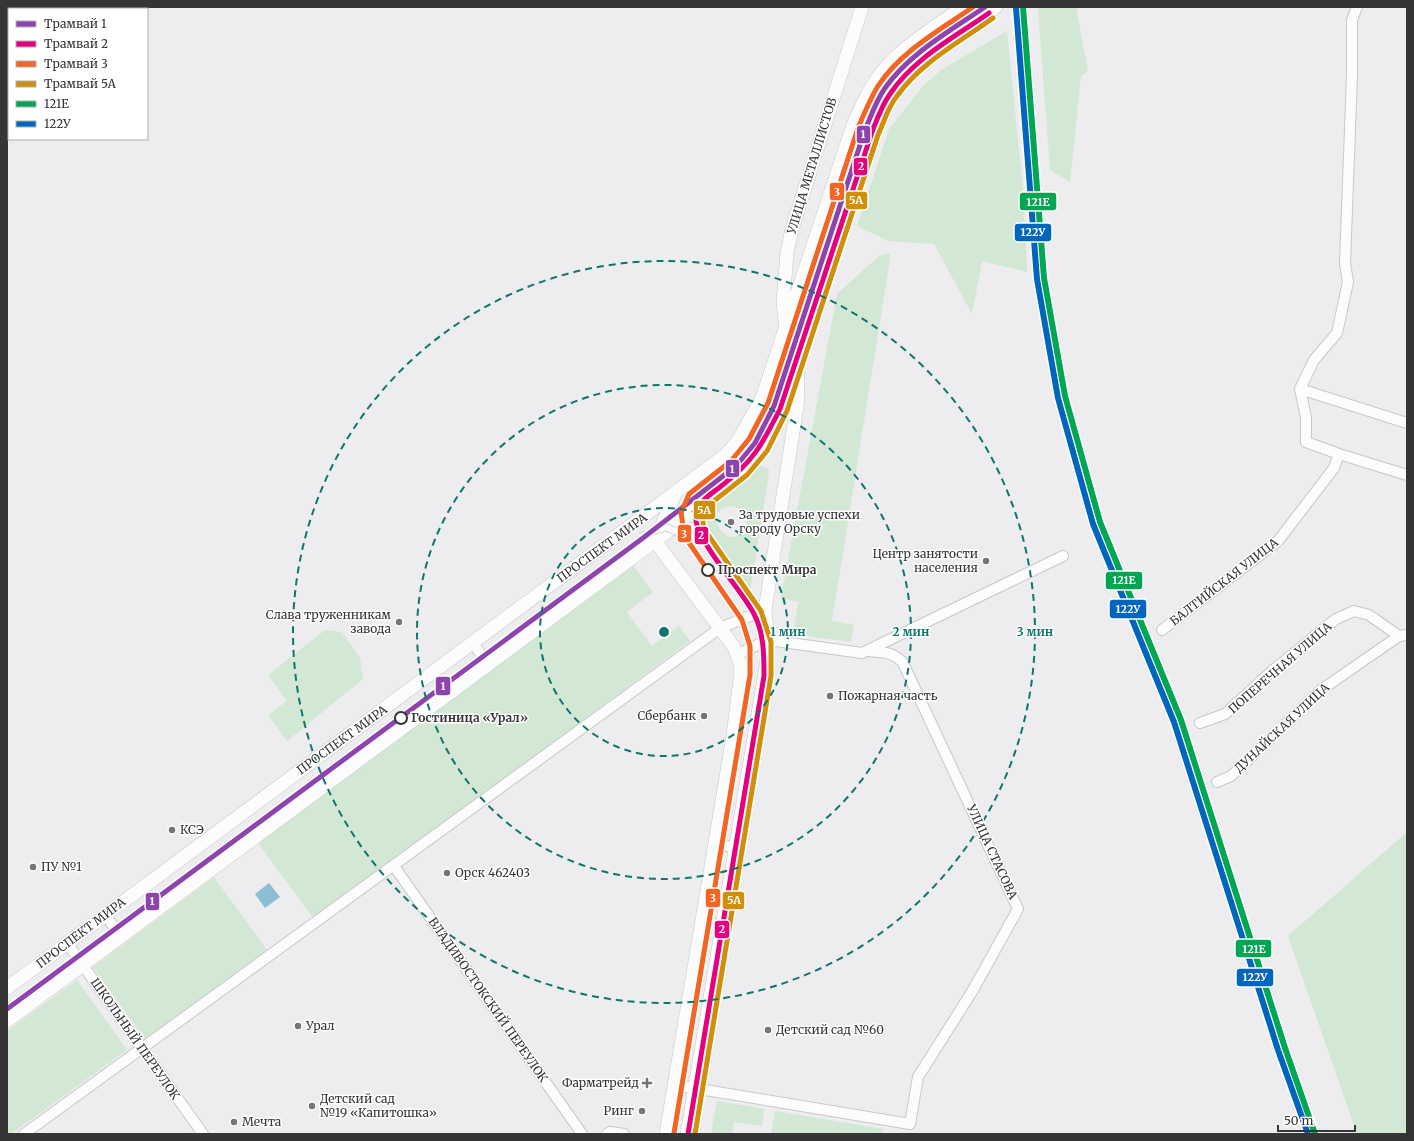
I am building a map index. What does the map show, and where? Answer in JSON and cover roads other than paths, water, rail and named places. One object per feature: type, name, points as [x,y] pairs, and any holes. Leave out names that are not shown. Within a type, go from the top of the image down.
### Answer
[{"type":"main road","name":"УЛИЦА МЕТАЛЛИСТОВ","points":[[786,329],[783,302],[787,253],[794,222],[862,7]]},
{"type":"main road","name":"ПРОСПЕКТ МИРА","points":[[7,988],[727,454],[739,439],[762,398],[853,125],[864,101],[875,81],[885,68],[921,38],[963,7]]},
{"type":"main road","name":"ПРОСПЕКТ МИРА","points":[[7,1021],[655,541],[708,501],[744,469],[761,447],[781,410],[871,132],[881,106],[891,90],[905,75],[931,53],[996,7]]},
{"type":"main road","points":[[787,253],[791,259],[801,262],[809,260]]},
{"type":"main road","points":[[687,1134],[767,661],[768,640],[765,610],[798,400],[798,356],[786,329]]},
{"type":"main road","points":[[666,1134],[733,736],[740,682],[740,663],[738,654],[655,541],[676,493]]},
{"type":"street","points":[[1357,7],[1352,20],[1352,75],[1345,263],[1348,282],[1337,332],[1314,360],[1300,389],[1306,416],[1306,442],[1407,475]]},
{"type":"street","points":[[1300,389],[1407,423]]},
{"type":"street","name":"БАЛТИЙСКАЯ УЛИЦА","points":[[1162,630],[1278,542],[1334,468],[1339,454]]},
{"type":"street","points":[[738,654],[768,640],[862,653],[1063,556]]},
{"type":"street","points":[[24,1134],[143,1050],[720,628],[765,610]]},
{"type":"street","name":"ПОПЕРЕЧНАЯ УЛИЦА","points":[[1200,723],[1226,714],[1272,671],[1336,619],[1354,611],[1369,615],[1403,635]]},
{"type":"street","name":"ДУНАЙСКАЯ УЛИЦА","points":[[1217,782],[1231,776],[1321,690],[1403,635]]},
{"type":"street","points":[[473,643],[488,664]]},
{"type":"street","name":"УЛИЦА СТАСОВА","points":[[695,1088],[910,1124],[918,1077],[973,990],[1018,909],[904,663],[898,657],[888,653],[868,651]]},
{"type":"street","points":[[715,844],[735,847]]},
{"type":"street","name":"ВЛАДИВОСТОКСКИЙ ПЕРЕУЛОК","points":[[394,866],[582,1134]]},
{"type":"street","points":[[105,915],[121,936]]},
{"type":"street","points":[[702,922],[722,926]]},
{"type":"street","name":"ШКОЛЬНЫЙ ПЕРЕУЛОК","points":[[67,943],[203,1134]]},
{"type":"street","points":[[675,1085],[695,1088]]},
{"type":"street","points":[[607,1134],[610,1132],[624,1134]]},
{"type":"water","points":[[269,883],[280,897],[265,908],[255,894]]},
{"type":"tram line","name":"3","points":[[674,1133],[750,675],[750,646],[742,620],[685,537],[681,513],[689,494],[731,461],[749,439],[768,403],[858,128],[875,91],[887,74],[909,52],[973,7]]},
{"type":"tram line","name":"1","points":[[7,1009],[643,538],[736,466],[755,443],[774,406],[865,130],[879,98],[895,75],[918,53],[985,7]]},
{"type":"tram line","name":"2","points":[[688,1134],[764,676],[762,636],[757,621],[748,604],[709,549],[701,535],[696,523],[696,513],[706,498],[749,461],[768,433],[780,409],[872,132],[887,98],[900,81],[923,59],[989,13]]},
{"type":"tram line","name":"5А","points":[[695,1134],[771,676],[771,642],[761,611],[704,529],[702,515],[705,508],[747,475],[767,451],[787,411],[878,135],[891,105],[917,73],[942,53],[993,18]]},
{"type":"tram line","points":[[639,533],[668,524],[691,534]]},
{"type":"tram line","points":[[643,538],[666,531],[685,540]]},
{"type":"railway","points":[[1017,7],[1043,318],[1055,384],[1068,435],[1096,532],[1174,724],[1307,1134]]},
{"type":"place","name":"За трудовые успехи городу Орску","points":[[731,522]]},
{"type":"place","name":"Центр занятости населения","points":[[986,561]]},
{"type":"place","name":"Проспект Мира","points":[[708,570]]},
{"type":"place","name":"Слава труженникам завода","points":[[399,622]]},
{"type":"place","name":"Пожарная часть","points":[[830,696]]},
{"type":"place","name":"Сбербанк","points":[[704,716]]},
{"type":"place","name":"Гостиница «Урал»","points":[[401,718]]},
{"type":"place","name":"КСЭ","points":[[172,830]]},
{"type":"place","name":"ПУ №1","points":[[33,867]]},
{"type":"place","name":"Орск 462403","points":[[447,873]]},
{"type":"place","name":"Урал","points":[[298,1026]]},
{"type":"place","name":"Детский сад №60","points":[[768,1030]]},
{"type":"place","name":"Фарматрейд","points":[[647,1083]]},
{"type":"place","name":"Детский сад №19 «Капитошка»","points":[[312,1106]]},
{"type":"place","name":"Ринг","points":[[642,1111]]},
{"type":"place","name":"Мечта","points":[[234,1122]]}]
